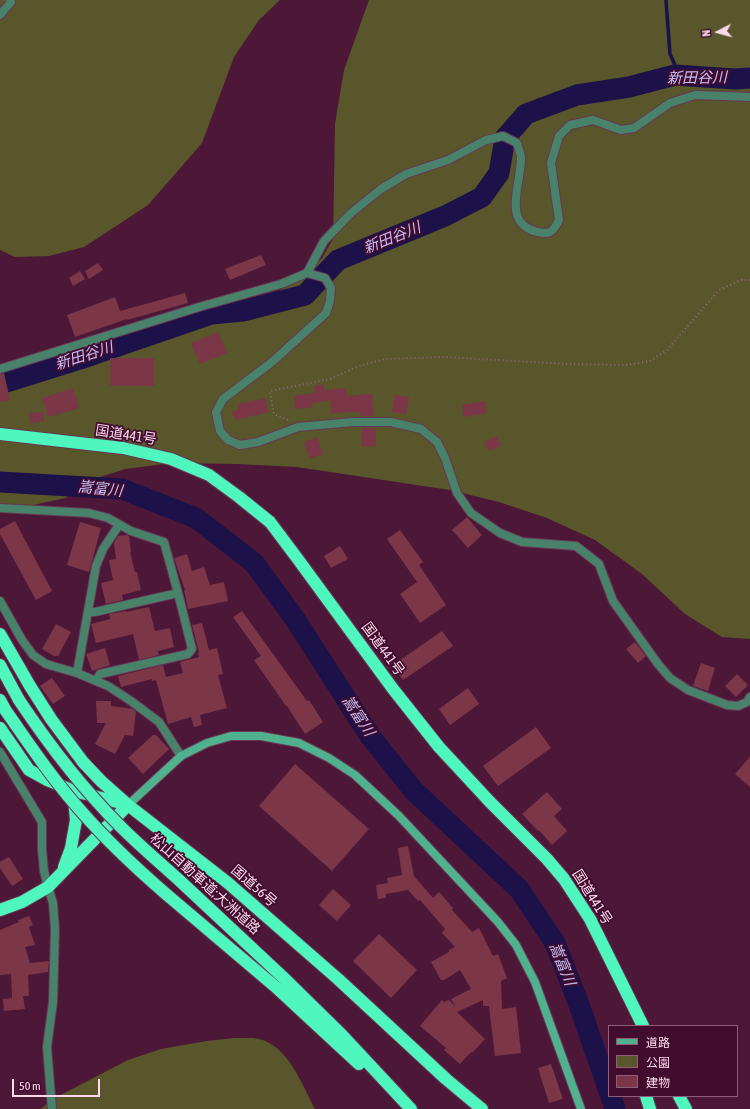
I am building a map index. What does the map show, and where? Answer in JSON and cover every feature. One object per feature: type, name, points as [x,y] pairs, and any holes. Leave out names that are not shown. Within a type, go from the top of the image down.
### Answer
[{"type":"highway","name":"国道441号","points":[[0,434],[123,448],[171,459],[209,475],[270,522],[393,689],[439,747],[490,802],[547,859],[564,879],[590,919],[643,1025]]},
{"type":"highway","name":"国道56号","points":[[0,634],[51,719],[83,762],[101,781],[128,805],[228,883],[338,979],[446,1079],[482,1109]]},
{"type":"highway","name":"松山自動車道;大洲道路","points":[[0,665],[19,700],[41,734],[95,800],[120,827],[286,980],[342,1035],[410,1109]]},
{"type":"highway","name":"松山自動車道;大洲道路","points":[[0,700],[6,711],[52,776],[81,812],[109,842],[166,894],[278,989],[410,1109]]},
{"type":"highway","points":[[0,728],[29,770],[68,789],[128,805],[48,887],[22,902],[0,910]]},
{"type":"highway","points":[[62,872],[71,848],[76,820],[74,798],[68,789]]},
{"type":"highway","points":[[646,1097],[650,1109]]},
{"type":"highway","points":[[680,1097],[686,1109]]},
{"type":"street","points":[[0,15],[11,2],[10,0]]},
{"type":"street","points":[[308,273],[324,241],[351,213],[381,189],[406,174],[448,160],[486,140],[503,136],[517,143],[521,157],[516,193],[516,210],[521,224],[530,230],[547,233],[555,228],[559,220],[551,163],[559,136],[570,125],[593,120],[621,130],[634,128],[670,103],[695,95],[750,97]]},
{"type":"street","points":[[0,369],[199,307],[281,284],[308,273],[324,278],[332,288],[330,301],[326,312],[272,362],[224,399],[216,412],[220,430],[228,440],[240,445],[258,442],[298,428],[353,422],[391,422],[421,429],[437,442],[445,458],[457,493],[471,513],[500,533],[522,542],[576,546],[599,564],[613,601],[658,664],[670,678],[688,690],[727,705],[738,706],[747,702],[750,697]]},
{"type":"street","points":[[0,508],[89,513],[108,518],[119,525],[164,542],[192,649],[188,654],[100,674],[96,681]]},
{"type":"street","points":[[77,673],[96,566],[103,549],[119,525]]},
{"type":"street","points":[[88,612],[95,612],[178,593]]},
{"type":"street","points":[[0,600],[22,640],[33,655],[46,664],[77,673],[108,686],[132,701],[159,722],[181,756]]},
{"type":"street","points":[[128,805],[181,756],[207,743],[231,736],[261,736],[299,743],[329,758],[355,775],[399,816],[498,922],[516,945],[535,982],[582,1109]]},
{"type":"street","points":[[0,752],[42,822],[42,849],[48,887],[54,903],[55,930],[53,1002],[47,1047],[52,1109]]},
{"type":"path","points":[[298,428],[293,422],[274,414],[270,391],[330,379],[359,366],[385,360],[445,357],[567,364],[627,365],[650,360],[666,350],[719,290],[741,280],[750,280]]},
{"type":"green space","points":[[0,0],[280,0],[259,20],[234,57],[202,143],[148,205],[84,247],[49,256],[15,257],[0,250]]},
{"type":"green space","points":[[369,0],[750,0],[750,639],[722,637],[685,614],[642,574],[595,540],[547,518],[499,502],[450,490],[297,467],[172,463],[125,469],[94,479],[65,498],[29,506],[0,508],[0,369],[151,324],[226,307],[277,292],[304,276],[322,258],[333,239],[335,124],[344,70]]},
{"type":"green space","points":[[234,1038],[253,1038],[265,1041],[275,1047],[292,1065],[315,1109],[41,1109],[51,1100],[128,1060],[161,1049]]},
{"type":"building","points":[[261,255],[266,265],[230,280],[225,269]]},
{"type":"building","points":[[98,263],[103,270],[89,279],[85,271]]},
{"type":"building","points":[[80,271],[85,279],[73,286],[69,278]]},
{"type":"building","points":[[185,293],[188,303],[127,319],[75,337],[67,315],[115,297],[120,311]]},
{"type":"building","points":[[218,332],[227,353],[200,364],[191,343]]},
{"type":"building","points":[[110,358],[154,358],[154,386],[110,386]]},
{"type":"building","points":[[4,373],[10,400],[0,402],[0,374]]},
{"type":"building","points":[[323,384],[324,390],[346,388],[347,396],[372,394],[374,416],[360,416],[360,412],[331,413],[330,400],[311,404],[312,407],[295,409],[294,396],[315,393],[314,386]]},
{"type":"building","points":[[73,388],[79,408],[48,417],[42,398]]},
{"type":"building","points":[[394,395],[409,397],[406,414],[392,412]]},
{"type":"building","points":[[265,398],[269,412],[235,420],[232,412],[239,409],[238,404]]},
{"type":"building","points":[[485,401],[487,413],[464,417],[462,405]]},
{"type":"building","points":[[43,412],[44,421],[30,423],[29,413]]},
{"type":"building","points":[[361,428],[375,428],[376,446],[362,447]]},
{"type":"building","points":[[497,436],[501,446],[488,451],[484,442]]},
{"type":"building","points":[[317,437],[323,454],[310,459],[304,442]]},
{"type":"building","points":[[467,517],[482,535],[468,548],[452,530]]},
{"type":"building","points":[[15,521],[52,591],[36,600],[0,534],[0,529]]},
{"type":"building","points":[[80,522],[101,528],[89,572],[67,565]]},
{"type":"building","points":[[400,530],[423,562],[419,565],[446,605],[420,623],[400,594],[417,582],[387,539]]},
{"type":"building","points":[[118,536],[129,536],[130,552],[141,590],[122,595],[123,600],[106,604],[101,583],[113,580],[109,560],[116,559],[114,543]]},
{"type":"building","points":[[340,546],[348,559],[331,568],[324,556]]},
{"type":"building","points":[[187,554],[192,571],[204,567],[210,585],[224,582],[228,601],[188,609],[185,590],[174,558]]},
{"type":"building","points":[[149,607],[155,631],[170,628],[174,647],[158,651],[159,655],[139,660],[133,634],[96,643],[91,624],[110,619],[109,614]]},
{"type":"building","points":[[242,611],[307,701],[309,700],[323,722],[305,734],[254,660],[261,656],[233,617]]},
{"type":"building","points":[[202,623],[209,650],[217,648],[223,674],[218,675],[227,708],[200,715],[202,725],[194,727],[191,717],[168,724],[156,680],[152,681],[152,679],[121,687],[118,676],[163,665],[166,677],[183,673],[180,662],[199,657],[192,625]]},
{"type":"building","points":[[56,624],[71,632],[58,656],[54,656],[42,649]]},
{"type":"building","points":[[442,631],[453,646],[403,680],[393,665]]},
{"type":"building","points":[[635,642],[646,656],[638,663],[626,649]]},
{"type":"building","points":[[105,648],[110,665],[92,671],[86,654]]},
{"type":"building","points":[[701,663],[715,668],[708,691],[693,686]]},
{"type":"building","points":[[737,674],[748,685],[736,697],[725,686]]},
{"type":"building","points":[[52,678],[65,696],[53,704],[40,686]]},
{"type":"building","points":[[468,688],[479,704],[450,725],[439,709]]},
{"type":"building","points":[[96,701],[111,701],[111,706],[133,709],[136,712],[133,736],[125,735],[115,754],[95,744],[106,723],[97,723]]},
{"type":"building","points":[[536,727],[551,748],[498,786],[483,766]]},
{"type":"building","points":[[153,735],[156,735],[169,749],[143,774],[128,758]]},
{"type":"building","points":[[750,757],[750,787],[735,774]]},
{"type":"building","points":[[295,764],[369,829],[332,871],[259,806]]},
{"type":"building","points":[[547,792],[562,809],[554,816],[567,831],[552,845],[522,814]]},
{"type":"building","points":[[408,846],[414,876],[433,898],[439,892],[453,908],[452,910],[472,932],[479,928],[493,956],[498,954],[507,978],[501,981],[502,1009],[516,1007],[521,1053],[495,1056],[489,1006],[483,1006],[483,1000],[457,1012],[485,1039],[460,1064],[444,1050],[446,1048],[420,1026],[442,1000],[444,1002],[449,1000],[456,1007],[451,999],[471,989],[460,970],[444,980],[441,980],[431,962],[455,947],[442,933],[445,929],[420,900],[418,901],[408,890],[386,894],[386,898],[378,899],[376,885],[388,883],[387,878],[402,875],[398,848]]},
{"type":"building","points":[[9,857],[23,879],[12,886],[0,868],[0,862]]},
{"type":"building","points":[[333,889],[351,905],[337,921],[319,905]]},
{"type":"building","points":[[29,916],[33,925],[29,927],[35,945],[25,947],[30,963],[49,961],[48,972],[28,975],[29,996],[23,996],[25,1009],[4,1011],[3,999],[12,998],[11,974],[0,975],[0,930]]},
{"type":"building","points":[[379,934],[417,970],[391,998],[353,961]]},
{"type":"building","points":[[551,1064],[563,1099],[549,1103],[538,1068]]},
{"type":"waterway","points":[[666,0],[670,54],[680,76]]},
{"type":"waterway","name":"新田谷川","points":[[0,384],[80,359],[211,314],[243,311],[305,295],[338,260],[445,216],[482,197],[499,173],[505,138],[526,114],[577,95],[629,87],[675,75],[735,79],[750,78]]},
{"type":"waterway","name":"嵩富川","points":[[0,482],[122,489],[196,518],[254,563],[295,619],[370,736],[414,791],[519,889],[555,943],[577,999],[608,1088]]},
{"type":"waterway","name":"嵩富川","points":[[611,1097],[615,1109]]}]
